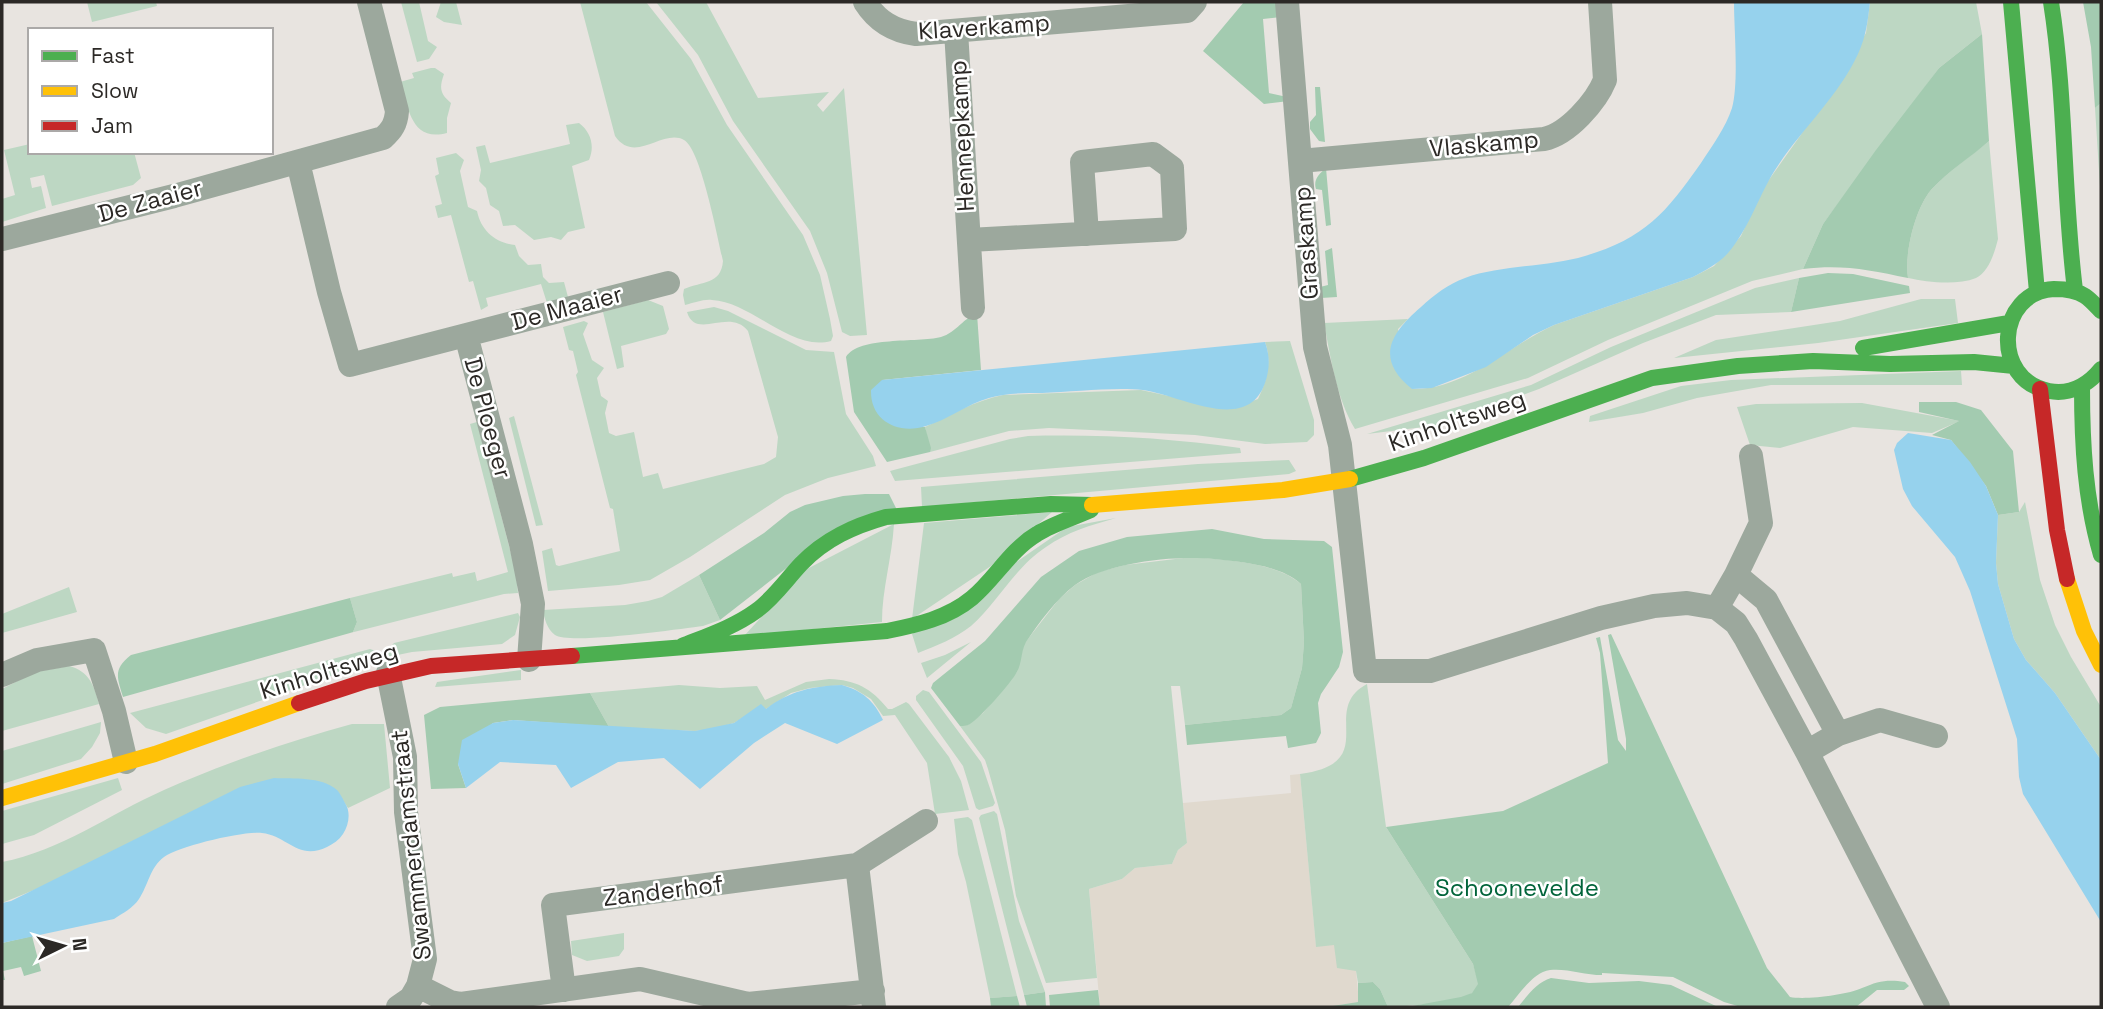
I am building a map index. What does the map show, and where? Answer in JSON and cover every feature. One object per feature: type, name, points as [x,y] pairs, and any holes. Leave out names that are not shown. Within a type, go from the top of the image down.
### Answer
[{"type":"street","points":[[298,162],[371,143],[383,138],[396,122],[396,99],[369,2]]},
{"type":"street","name":"Klaverkamp","points":[[865,2],[881,20],[900,32],[916,34],[1186,11],[1195,2]]},
{"type":"street","name":"Graskamp","points":[[1287,2],[1315,347],[1340,445],[1366,671],[1430,671],[1601,618],[1654,607],[1687,603],[1717,608]]},
{"type":"street","name":"Vlaskamp","points":[[1300,161],[1544,139],[1560,134],[1572,124],[1602,88],[1605,80],[1600,2]]},
{"type":"street","points":[[2011,2],[2037,292]]},
{"type":"street","points":[[2051,2],[2058,48],[2070,251],[2075,290]]},
{"type":"street","name":"Hennepkamp","points":[[956,31],[973,308]]},
{"type":"street","name":"Hennepkamp","points":[[969,240],[1087,234],[1175,229],[1172,168],[1153,154],[1082,162],[1087,234]]},
{"type":"street","name":"De Zaaier","points":[[2,239],[298,162]]},
{"type":"street","name":"De Ploeger","points":[[298,162],[329,292],[350,365],[466,335],[521,544],[533,604],[529,660]]},
{"type":"street","name":"De Maaier","points":[[466,335],[668,282]]},
{"type":"street","points":[[2101,311],[2092,300],[2075,290],[2056,288],[2037,292],[2020,305],[2009,323],[2007,345],[2014,366],[2025,380],[2040,389],[2061,392],[2082,387],[2101,369]]},
{"type":"street","name":"Kinholtsweg","points":[[1813,361],[1887,342],[1972,332],[2009,323]]},
{"type":"street","name":"Kinholtsweg","points":[[682,646],[726,629],[747,617],[765,604],[813,553],[847,530],[886,517],[901,518],[1051,503],[1110,505],[1283,490],[1344,481],[1424,458],[1651,378],[1738,366],[1813,361],[1890,364],[1974,362],[2014,366]]},
{"type":"street","points":[[2082,387],[2082,425],[2089,500],[2101,555]]},
{"type":"street","points":[[2040,389],[2047,427],[2060,559],[2080,625],[2101,665]]},
{"type":"street","points":[[1751,456],[1760,523],[1717,608],[1736,623],[1746,639],[1808,752],[1938,1007]]},
{"type":"street","name":"Kinholtsweg","points":[[2,797],[175,747],[341,687],[388,673],[430,666],[887,631],[922,624],[971,599],[1013,554],[1036,534],[1066,519],[1110,505]]},
{"type":"street","points":[[1736,575],[1766,600],[1838,734]]},
{"type":"street","points":[[2,675],[37,660],[94,650],[114,711],[125,762]]},
{"type":"street","name":"Swammerdamstraat","points":[[388,673],[405,757],[406,812],[425,959],[418,986],[411,998],[398,1007]]},
{"type":"street","points":[[1808,752],[1838,734],[1880,720],[1936,736]]},
{"type":"street","name":"Zanderhof","points":[[564,990],[553,905],[857,865],[926,821]]},
{"type":"street","points":[[418,986],[450,1002],[461,1004],[640,979],[748,1004],[874,999],[857,865]]},
{"type":"shaded area","points":[[1300,774],[1316,946],[1334,944],[1356,971],[1359,1002],[1326,1007],[1100,1007],[1089,889],[1122,879],[1135,868],[1172,864],[1178,850],[1187,843],[1183,803],[1291,793],[1290,775]]},
{"type":"green space","points":[[87,2],[156,2],[157,6],[92,22]]},
{"type":"green space","points":[[401,2],[419,2],[428,41],[437,47],[429,59],[417,62]]},
{"type":"green space","points":[[441,2],[456,2],[462,25],[444,22],[436,17]]},
{"type":"green space","points":[[580,2],[646,2],[691,59],[727,125],[803,235],[820,275],[833,336],[831,341],[801,340],[727,303],[709,300],[685,305],[684,289],[715,278],[723,261],[697,160],[684,140],[667,138],[640,147],[631,147],[615,136]]},
{"type":"green space","points":[[656,2],[706,2],[758,98],[829,92],[817,105],[823,112],[844,88],[867,335],[850,336],[842,332],[827,273],[810,231],[733,121],[698,55]]},
{"type":"green space","points":[[1244,2],[1280,2],[1281,17],[1263,19],[1269,93],[1287,97],[1289,101],[1264,104],[1203,51]]},
{"type":"green space","points":[[1870,2],[1976,2],[1982,34],[1939,68],[1823,224],[1803,269],[1752,281],[1608,340],[1528,378],[1355,429],[1339,391],[1324,323],[1408,319],[1398,329],[1412,389],[1431,387],[1468,375],[1554,325],[1693,277],[1714,266],[1741,236],[1761,191],[1866,33]]},
{"type":"green space","points":[[2083,2],[2101,2],[2101,103],[2095,108],[2091,47]]},
{"type":"green space","points":[[1982,34],[1989,141],[1944,177],[1925,198],[1912,232],[1908,278],[1868,270],[1803,269],[1823,224],[1876,150],[1939,68]]},
{"type":"green space","points":[[431,68],[444,74],[442,90],[451,103],[447,133],[426,133],[419,128],[409,112],[400,82],[414,78],[412,73]]},
{"type":"green space","points":[[1315,87],[1320,87],[1325,142],[1319,141],[1310,129],[1310,122],[1316,115]]},
{"type":"green space","points":[[2101,103],[2101,202],[2095,108]]},
{"type":"green space","points":[[579,123],[592,145],[589,160],[572,166],[585,228],[568,232],[561,240],[551,237],[534,240],[515,225],[503,226],[499,211],[490,205],[486,188],[479,181],[481,170],[476,147],[485,145],[490,163],[570,144],[566,125]]},
{"type":"green space","points":[[1989,141],[1998,239],[1988,266],[1976,278],[1960,282],[1908,278],[1912,232],[1925,198],[1944,177]]},
{"type":"green space","points":[[28,144],[28,154],[135,154],[141,178],[133,185],[52,206],[44,175],[30,178],[32,188],[41,186],[46,208],[2,222],[2,199],[15,195],[4,150]]},
{"type":"green space","points":[[456,153],[464,160],[460,171],[468,207],[477,211],[490,235],[515,245],[519,256],[528,265],[541,264],[543,277],[549,283],[564,282],[568,297],[547,303],[541,284],[486,298],[488,306],[481,310],[473,281],[469,282],[451,215],[438,218],[435,206],[442,204],[435,176],[439,174],[436,158]]},
{"type":"green space","points":[[1326,168],[1331,225],[1326,226],[1322,190],[1316,189],[1315,183]]},
{"type":"green space","points":[[1332,248],[1337,297],[1321,298],[1320,287],[1328,285],[1325,251]]},
{"type":"green space","points":[[1828,273],[1853,274],[1909,286],[1910,293],[1791,312],[1799,278]]},
{"type":"green space","points":[[1799,278],[1791,312],[1716,315],[1643,343],[1539,389],[1440,425],[1367,434],[1531,385],[1611,347],[1755,288]]},
{"type":"green space","points":[[1921,299],[1955,299],[1958,323],[1818,343],[1674,358],[1716,340],[1840,321]]},
{"type":"green space","points":[[648,300],[663,306],[669,329],[666,334],[621,346],[624,367],[617,369],[603,312]]},
{"type":"green space","points":[[714,307],[728,311],[806,350],[834,352],[846,414],[873,456],[876,466],[828,478],[785,495],[650,580],[548,591],[542,551],[552,548],[556,565],[559,566],[620,551],[613,509],[610,508],[576,375],[578,372],[573,351],[569,350],[563,327],[584,321],[588,323],[583,334],[592,360],[604,368],[597,378],[601,396],[608,401],[605,413],[609,433],[616,436],[634,432],[643,477],[658,473],[663,489],[764,464],[776,457],[778,437],[748,331],[740,324],[732,322],[698,324],[691,320],[687,312]]},
{"type":"green space","points":[[977,314],[981,370],[882,380],[909,427],[925,427],[931,448],[930,452],[887,462],[854,412],[846,357],[853,350],[875,343],[941,337]]},
{"type":"green space","points":[[1290,341],[1314,420],[1314,435],[1307,442],[1265,444],[1195,435],[1049,428],[1009,431],[930,452],[925,427],[973,404],[1003,395],[1141,390],[1230,409],[1258,399],[1268,370],[1265,342]]},
{"type":"green space","points":[[1961,371],[1962,385],[1771,385],[1589,422],[1590,416],[1681,386],[1731,380]]},
{"type":"green space","points":[[1919,402],[1956,402],[1981,410],[2013,451],[2019,512],[1998,515],[1986,486],[1951,440],[1932,435],[1959,421],[1919,412]]},
{"type":"green space","points":[[1862,403],[1960,421],[1932,433],[1853,427],[1780,448],[1750,445],[1737,407],[1756,404]]},
{"type":"green space","points":[[514,416],[543,525],[536,526],[509,418]]},
{"type":"green space","points":[[477,422],[516,573],[518,593],[504,594],[350,633],[357,622],[350,598],[452,573],[453,577],[475,572],[477,581],[508,572],[470,424]]},
{"type":"green space","points":[[1028,436],[1161,439],[1240,448],[1241,453],[895,481],[890,471]]},
{"type":"green space","points":[[1289,460],[1296,471],[1289,474],[922,507],[921,487],[1198,464]]},
{"type":"green space","points":[[865,494],[889,494],[897,510],[793,563],[720,620],[699,575],[764,533],[790,512],[805,505]]},
{"type":"green space","points":[[2025,502],[2040,580],[2055,625],[2101,707],[2101,760],[2055,693],[2026,660],[2014,639],[1998,584],[1998,515],[2019,512]]},
{"type":"green space","points":[[1052,512],[991,566],[912,619],[924,523]]},
{"type":"green space","points":[[1116,518],[1071,533],[1046,547],[1025,564],[971,626],[939,645],[918,653],[912,634],[1067,527]]},
{"type":"green space","points":[[894,524],[882,622],[744,636],[805,570]]},
{"type":"green space","points":[[1212,529],[1264,539],[1324,541],[1332,547],[1343,652],[1339,667],[1318,703],[1321,733],[1316,743],[1288,748],[1286,736],[1187,745],[1185,725],[1281,715],[1291,708],[1302,668],[1304,642],[1301,584],[1282,572],[1236,562],[1198,558],[1161,559],[1123,566],[1088,577],[1068,591],[1042,619],[1026,642],[1014,677],[981,715],[968,725],[960,726],[931,688],[933,683],[985,641],[1041,577],[1079,551],[1127,537]]},
{"type":"green space","points":[[1192,557],[1264,567],[1278,571],[1301,584],[1304,642],[1302,668],[1291,708],[1281,715],[1185,725],[1180,686],[1171,686],[1187,843],[1178,850],[1172,864],[1135,868],[1122,879],[1089,889],[1097,978],[1046,983],[1016,896],[1005,830],[985,760],[960,726],[968,725],[983,713],[1017,672],[1024,644],[1059,599],[1075,585],[1098,572],[1125,565]]},
{"type":"green space","points":[[699,575],[720,620],[703,626],[625,635],[564,638],[552,633],[544,616],[543,610],[648,601],[662,597]]},
{"type":"green space","points":[[69,587],[77,612],[2,633],[2,614]]},
{"type":"green space","points":[[350,598],[357,622],[353,632],[123,697],[118,674],[121,665],[131,655]]},
{"type":"green space","points":[[518,613],[520,617],[515,635],[502,644],[412,652],[388,657],[387,651],[394,643]]},
{"type":"green space","name":"Schoonevelde","points":[[1611,634],[1767,968],[1790,997],[1837,995],[1888,981],[1905,982],[1909,986],[1904,990],[1877,990],[1856,1007],[1741,1007],[1724,1002],[1673,977],[1602,973],[1596,975],[1550,970],[1538,975],[1508,1007],[1407,1007],[1461,997],[1472,993],[1478,984],[1473,964],[1386,827],[1503,811],[1608,763],[1600,653],[1596,638],[1600,637],[1618,740],[1626,751],[1608,635]]},
{"type":"green space","points":[[971,642],[927,678],[921,663]]},
{"type":"green space","points":[[370,649],[376,651],[379,658],[347,667],[334,675],[166,734],[146,728],[130,713]]},
{"type":"green space","points":[[69,666],[81,671],[90,680],[99,704],[2,731],[2,689],[35,672]]},
{"type":"green space","points":[[521,670],[521,680],[435,687],[437,682]]},
{"type":"green space","points":[[829,679],[847,681],[862,687],[888,709],[906,702],[909,704],[949,757],[961,781],[969,810],[935,814],[927,763],[895,715],[883,716],[871,699],[853,688],[842,685],[791,693],[766,709],[747,715],[734,723],[695,731],[609,727],[590,693],[679,685],[720,688],[757,686],[765,700],[806,682]]},
{"type":"green space","points":[[1367,684],[1386,827],[1473,964],[1479,984],[1473,993],[1456,999],[1388,1007],[1380,989],[1373,982],[1358,983],[1356,971],[1337,968],[1334,945],[1316,947],[1300,774],[1325,768],[1339,759],[1345,748],[1348,707],[1353,695]]},
{"type":"green space","points":[[923,690],[929,692],[981,762],[995,803],[993,806],[979,810],[976,808],[963,766],[916,700],[916,696]]},
{"type":"green space","points":[[590,693],[609,727],[513,720],[493,723],[458,764],[466,788],[431,789],[424,715],[440,707]]},
{"type":"green space","points":[[101,722],[100,733],[81,759],[2,784],[2,751]]},
{"type":"green space","points":[[352,724],[384,724],[390,788],[348,808],[331,788],[306,780],[2,903],[2,862],[65,841],[164,790],[210,771]]},
{"type":"green space","points":[[118,778],[122,790],[34,835],[2,844],[2,811]]},
{"type":"green space","points":[[994,811],[997,814],[1019,921],[1045,992],[1024,995],[979,818]]},
{"type":"green space","points":[[968,817],[972,820],[1017,996],[990,998],[958,854],[954,819]]},
{"type":"green space","points":[[624,933],[624,949],[619,956],[587,961],[572,955],[571,941]]},
{"type":"green space","points":[[32,936],[41,971],[24,976],[21,967],[3,971],[5,980],[2,980],[2,943]]},
{"type":"green space","points":[[1551,978],[1589,983],[1639,981],[1671,985],[1718,1007],[1518,1007],[1537,986]]},
{"type":"green space","points":[[1373,982],[1380,989],[1388,1007],[1326,1007],[1358,1002],[1358,983]]},
{"type":"green space","points":[[1098,990],[1100,1007],[1050,1007],[1049,995]]},
{"type":"green space","points":[[1045,992],[1046,1007],[1027,1007],[1024,995]]},
{"type":"green space","points":[[1017,996],[1020,1007],[991,1007],[990,998]]},
{"type":"water","points":[[1734,2],[1870,2],[1863,41],[1850,69],[1779,164],[1743,232],[1728,253],[1716,264],[1693,277],[1554,325],[1533,335],[1486,367],[1432,388],[1412,389],[1393,367],[1391,346],[1402,326],[1436,294],[1459,280],[1479,274],[1571,260],[1606,249],[1639,232],[1677,196],[1714,143],[1732,108],[1736,71]]},
{"type":"water","points":[[1265,342],[1269,362],[1265,383],[1256,398],[1244,407],[1211,408],[1158,393],[1131,389],[1015,394],[995,396],[926,426],[905,429],[888,423],[875,410],[872,401],[871,390],[882,380]]},
{"type":"water","points":[[1908,433],[1951,440],[1986,486],[1998,515],[1998,584],[2014,639],[2026,660],[2055,693],[2101,760],[2101,922],[2023,794],[2019,777],[2017,739],[1970,591],[1955,557],[1912,506],[1903,489],[1894,450],[1897,443]]},
{"type":"water","points":[[842,685],[867,698],[883,720],[837,744],[785,723],[754,743],[700,789],[664,758],[618,762],[571,788],[556,765],[500,762],[466,788],[458,764],[462,740],[493,723],[513,720],[695,731],[734,723],[761,704],[766,709],[802,691]]},
{"type":"water","points":[[274,778],[315,780],[337,790],[349,814],[347,827],[340,838],[317,851],[301,850],[262,833],[241,834],[197,844],[159,861],[137,902],[114,919],[2,943],[2,903],[11,901],[240,787]]},
{"type":"traffic: fast","points":[[2011,2],[2037,292]]},
{"type":"traffic: fast","points":[[2051,2],[2075,290]]},
{"type":"traffic: fast","points":[[2101,311],[2082,294],[2074,291],[2054,289],[2035,294],[2021,305],[2012,320],[2008,337],[2010,355],[2017,371],[2030,384],[2049,391],[2064,392],[2078,388],[2101,369]]},
{"type":"traffic: fast","points":[[1863,348],[2009,323]]},
{"type":"traffic: fast","points":[[1350,479],[1424,458],[1652,378],[1738,366],[1813,361],[1890,364],[1974,362],[2014,366]]},
{"type":"traffic: fast","points":[[2082,387],[2086,472],[2091,514],[2101,555]]},
{"type":"traffic: fast","points":[[682,646],[748,617],[769,600],[820,547],[840,534],[874,521],[886,517],[1051,504],[1092,505]]},
{"type":"traffic: fast","points":[[572,656],[887,631],[921,623],[963,605],[1019,548],[1037,534],[1091,510]]},
{"type":"traffic: slow","points":[[1092,505],[1283,490],[1350,479]]},
{"type":"traffic: slow","points":[[2067,579],[2084,631],[2101,665]]},
{"type":"traffic: slow","points":[[2,798],[155,754],[299,703]]},
{"type":"traffic: jam","points":[[2040,389],[2057,530],[2067,579]]},
{"type":"traffic: jam","points":[[299,703],[366,681],[431,666],[572,656]]}]
